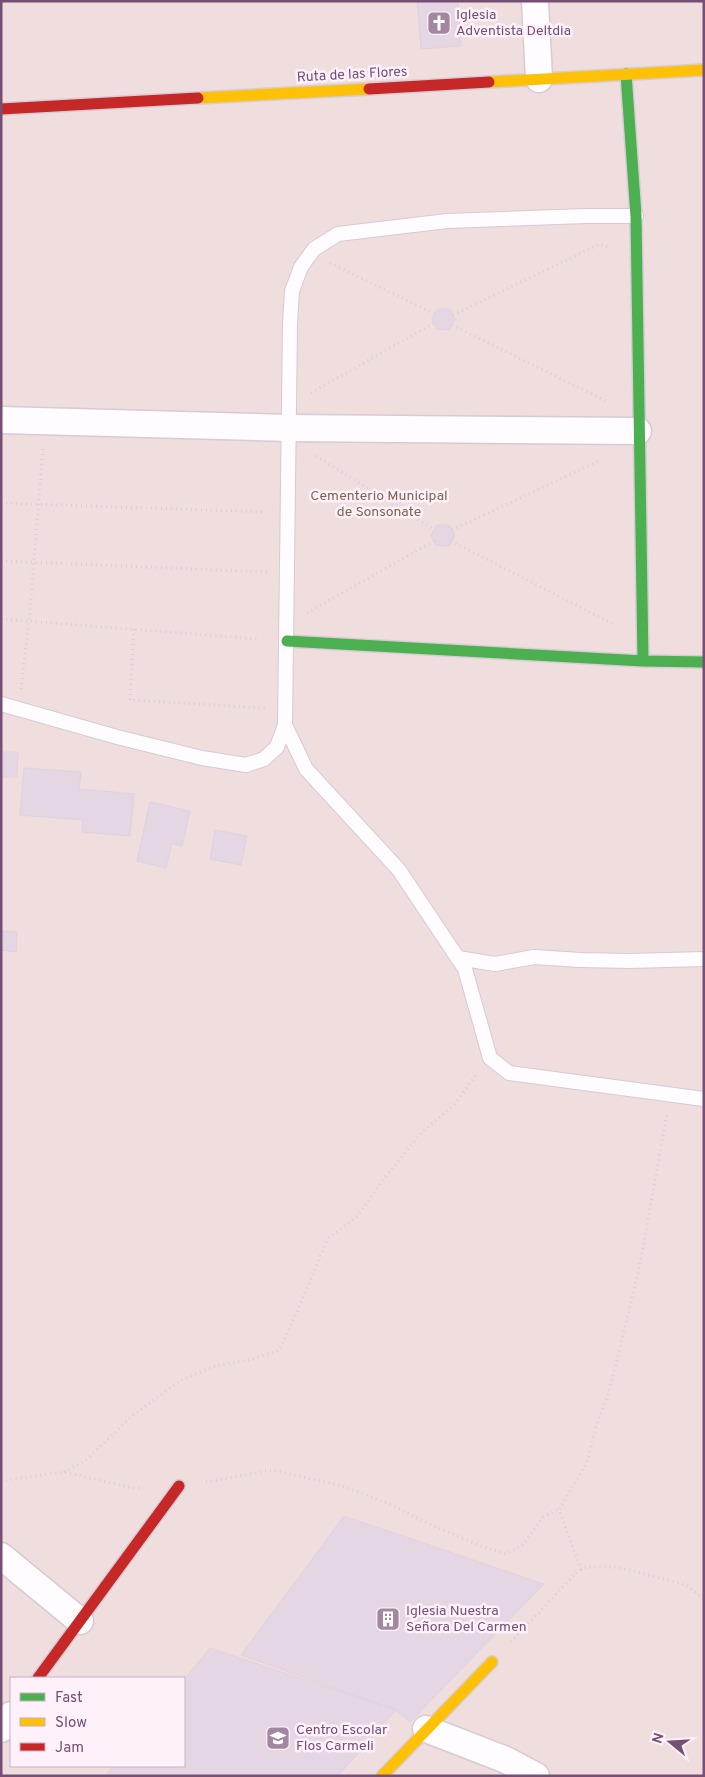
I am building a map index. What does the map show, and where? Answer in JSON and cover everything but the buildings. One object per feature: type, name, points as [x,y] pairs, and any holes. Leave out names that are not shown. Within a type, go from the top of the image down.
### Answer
[{"type":"street","points":[[535,1],[539,79]]},
{"type":"street","name":"Ruta de las Flores","points":[[1,109],[704,70]]},
{"type":"street","points":[[626,74],[636,216],[643,661]]},
{"type":"street","points":[[1,420],[638,430]]},
{"type":"street","points":[[287,641],[643,661],[704,662]]},
{"type":"street","points":[[39,1677],[179,1486]]},
{"type":"street","points":[[1,1556],[80,1621]]},
{"type":"street","points":[[382,1776],[426,1728],[492,1662]]},
{"type":"street","points":[[1,1729],[10,1716]]},
{"type":"street","points":[[426,1728],[503,1768],[536,1776]]},
{"type":"lane","points":[[1,704],[117,737],[202,758],[246,765],[264,759],[277,746],[285,725],[292,291],[301,267],[314,249],[338,234],[447,221],[636,216]]},
{"type":"lane","points":[[285,725],[306,769],[399,870],[465,969],[490,1058],[509,1072],[704,1099]]},
{"type":"lane","points":[[458,958],[495,964],[534,957],[630,961],[704,959]]},
{"type":"path","points":[[453,315],[600,244],[612,251]]},
{"type":"path","points":[[310,254],[435,314]]},
{"type":"path","points":[[434,323],[289,425],[435,530]]},
{"type":"path","points":[[452,326],[638,430]]},
{"type":"path","points":[[19,710],[29,621],[45,421]]},
{"type":"path","points":[[452,530],[638,430]]},
{"type":"path","points":[[1,504],[289,513]]},
{"type":"path","points":[[287,624],[434,541]]},
{"type":"path","points":[[451,541],[643,640]]},
{"type":"path","points":[[1,560],[288,572]]},
{"type":"path","points":[[1,619],[287,641]]},
{"type":"path","points":[[134,629],[130,700],[286,709]]},
{"type":"path","points":[[1,1482],[64,1472],[85,1461],[132,1416],[181,1380],[214,1366],[253,1359],[279,1350],[328,1238],[358,1216],[382,1181],[422,1131],[454,1105],[490,1058]]},
{"type":"path","points":[[64,1472],[133,1488],[179,1486],[272,1470],[343,1486],[384,1502],[475,1543],[506,1554],[524,1544],[543,1517],[559,1509],[587,1463],[595,1429],[607,1397],[617,1360],[639,1269],[670,1095]]},
{"type":"path","points":[[559,1509],[581,1570]]},
{"type":"path","points":[[492,1662],[578,1571],[587,1567],[622,1568],[686,1584],[704,1599]]},
{"type":"green space","name":"Cementerio Municipal de Sonsonate","points":[[1,1],[704,1],[704,1776],[1,1776]]},
{"type":"traffic: fast","points":[[626,74],[636,216],[643,661]]},
{"type":"traffic: fast","points":[[287,641],[643,661],[704,662]]},
{"type":"traffic: slow","points":[[489,82],[704,70]]},
{"type":"traffic: slow","points":[[198,98],[369,89]]},
{"type":"traffic: slow","points":[[382,1776],[492,1662]]},
{"type":"traffic: jam","points":[[369,89],[489,82]]},
{"type":"traffic: jam","points":[[1,109],[198,98]]},
{"type":"traffic: jam","points":[[39,1677],[179,1486]]},
{"type":"place","name":"Iglesia Adventista Deltdia","points":[[439,23]]},
{"type":"place","name":"Iglesia Nuestra Señora Del Carmen","points":[[388,1619]]},
{"type":"place","name":"Centro Escolar Flos Carmeli","points":[[278,1738]]}]
